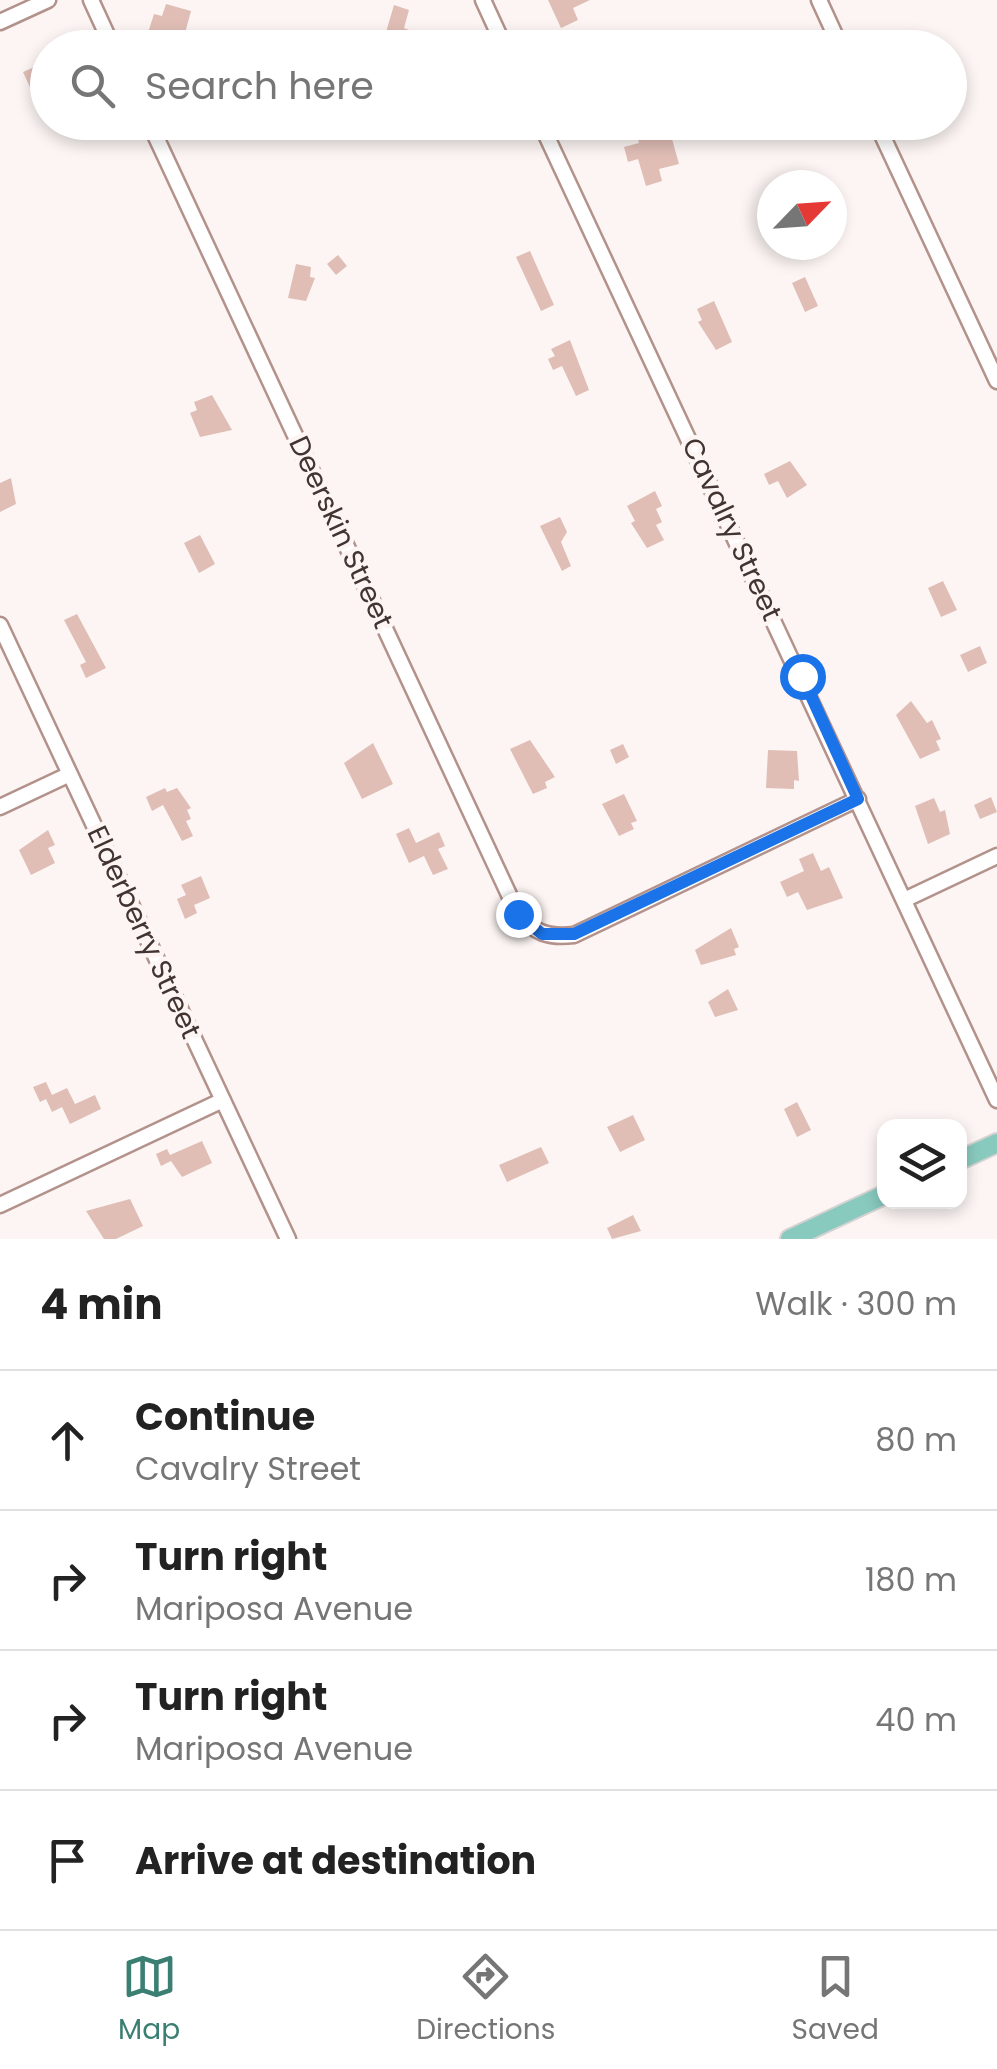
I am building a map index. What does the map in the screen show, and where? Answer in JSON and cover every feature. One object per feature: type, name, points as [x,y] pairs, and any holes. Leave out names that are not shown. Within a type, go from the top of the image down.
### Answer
[{"type":"main road","points":[[967,1157],[997,1143]]},
{"type":"main road","points":[[790,1239],[877,1198]]},
{"type":"street","points":[[0,22],[48,0]]},
{"type":"street","points":[[91,0],[105,30]]},
{"type":"street","points":[[483,0],[497,30]]},
{"type":"street","points":[[819,0],[833,30]]},
{"type":"street","name":"Deerskin Street","points":[[157,140],[518,914],[542,934],[556,937],[592,927],[858,799]]},
{"type":"street","name":"Cavalry Street","points":[[548,140],[997,1100]]},
{"type":"street","points":[[884,140],[997,380]]},
{"type":"street","name":"Elderberry Street","points":[[0,624],[288,1239]]},
{"type":"street","points":[[0,807],[70,774]]},
{"type":"street","points":[[904,900],[997,856]]},
{"type":"street","points":[[0,1205],[223,1100]]},
{"type":"building","points":[[548,0],[590,0],[573,8],[578,20],[561,28]]},
{"type":"building","points":[[166,4],[191,11],[186,30],[149,30],[154,14],[162,16]]},
{"type":"building","points":[[394,5],[409,10],[404,28],[409,30],[387,30]]},
{"type":"building","points":[[30,69],[30,87],[23,72]]},
{"type":"building","points":[[638,140],[672,140],[679,164],[659,169],[662,181],[646,186],[638,159],[628,162],[624,147],[639,143]]},
{"type":"building","points":[[530,251],[554,305],[541,311],[516,257]]},
{"type":"building","points":[[338,255],[347,266],[336,275],[327,264]]},
{"type":"building","points":[[296,264],[311,267],[310,277],[315,278],[306,301],[288,298]]},
{"type":"building","points":[[805,277],[818,306],[805,312],[792,283]]},
{"type":"building","points":[[714,301],[732,342],[716,350],[698,322],[702,320],[697,309]]},
{"type":"building","points":[[570,340],[589,390],[576,396],[562,366],[553,370],[548,359],[555,356],[551,349]]},
{"type":"building","points":[[212,395],[232,430],[200,437],[190,413],[197,410],[194,402]]},
{"type":"building","points":[[790,461],[807,485],[787,498],[778,481],[769,485],[764,474]]},
{"type":"building","points":[[11,478],[16,504],[0,512],[0,483]]},
{"type":"building","points":[[655,491],[662,506],[656,509],[662,522],[656,525],[664,540],[647,548],[631,523],[635,521],[627,506]]},
{"type":"building","points":[[560,517],[567,532],[561,542],[571,566],[562,571],[540,526]]},
{"type":"building","points":[[200,535],[215,564],[199,573],[184,543]]},
{"type":"building","points":[[943,581],[957,610],[941,617],[928,588]]},
{"type":"building","points":[[77,614],[106,668],[86,678],[80,665],[86,662],[64,620]]},
{"type":"building","points":[[980,646],[987,663],[968,672],[960,655]]},
{"type":"building","points":[[911,701],[927,723],[932,720],[941,739],[936,741],[940,750],[920,759],[896,715]]},
{"type":"building","points":[[530,740],[555,777],[545,782],[547,788],[533,794],[510,749]]},
{"type":"building","points":[[373,743],[393,784],[362,799],[344,763]]},
{"type":"building","points":[[623,744],[629,757],[616,764],[610,750]]},
{"type":"building","points":[[768,750],[797,751],[799,781],[794,780],[794,789],[766,788]]},
{"type":"building","points":[[165,788],[167,792],[177,788],[191,808],[187,810],[191,819],[186,821],[193,836],[182,841],[163,805],[152,811],[146,797]]},
{"type":"building","points":[[624,794],[637,821],[631,823],[634,829],[619,836],[602,804]]},
{"type":"building","points":[[991,797],[997,812],[980,819],[974,805]]},
{"type":"building","points":[[934,798],[940,812],[945,810],[950,834],[928,844],[915,806]]},
{"type":"building","points":[[409,828],[416,843],[439,832],[445,846],[438,849],[448,869],[433,875],[424,856],[409,863],[396,834]]},
{"type":"building","points":[[48,830],[55,845],[48,848],[55,863],[31,875],[19,850]]},
{"type":"building","points":[[813,853],[821,871],[829,867],[843,898],[807,910],[798,892],[787,897],[780,882],[804,871],[799,859]]},
{"type":"building","points":[[201,876],[210,898],[194,905],[197,913],[185,919],[177,899],[186,895],[181,885]]},
{"type":"building","points":[[731,928],[739,947],[734,949],[736,955],[701,965],[695,950]]},
{"type":"building","points":[[728,989],[738,1010],[715,1017],[708,1002]]},
{"type":"building","points":[[46,1082],[52,1095],[67,1088],[75,1104],[95,1095],[101,1109],[70,1124],[62,1107],[52,1112],[46,1099],[40,1102],[33,1087]]},
{"type":"building","points":[[797,1102],[811,1130],[797,1137],[784,1109]]},
{"type":"building","points":[[633,1115],[645,1140],[620,1152],[607,1127]]},
{"type":"building","points":[[202,1141],[212,1163],[182,1177],[171,1161],[161,1166],[156,1154],[167,1149],[170,1155]]},
{"type":"building","points":[[541,1147],[549,1163],[507,1182],[499,1165]]},
{"type":"building","points":[[130,1199],[143,1226],[116,1239],[104,1239],[86,1211]]},
{"type":"building","points":[[633,1215],[641,1231],[612,1239],[607,1228]]},
{"type":"route","points":[[518,914],[530,928],[542,934],[574,934],[858,799],[802,676]]}]
